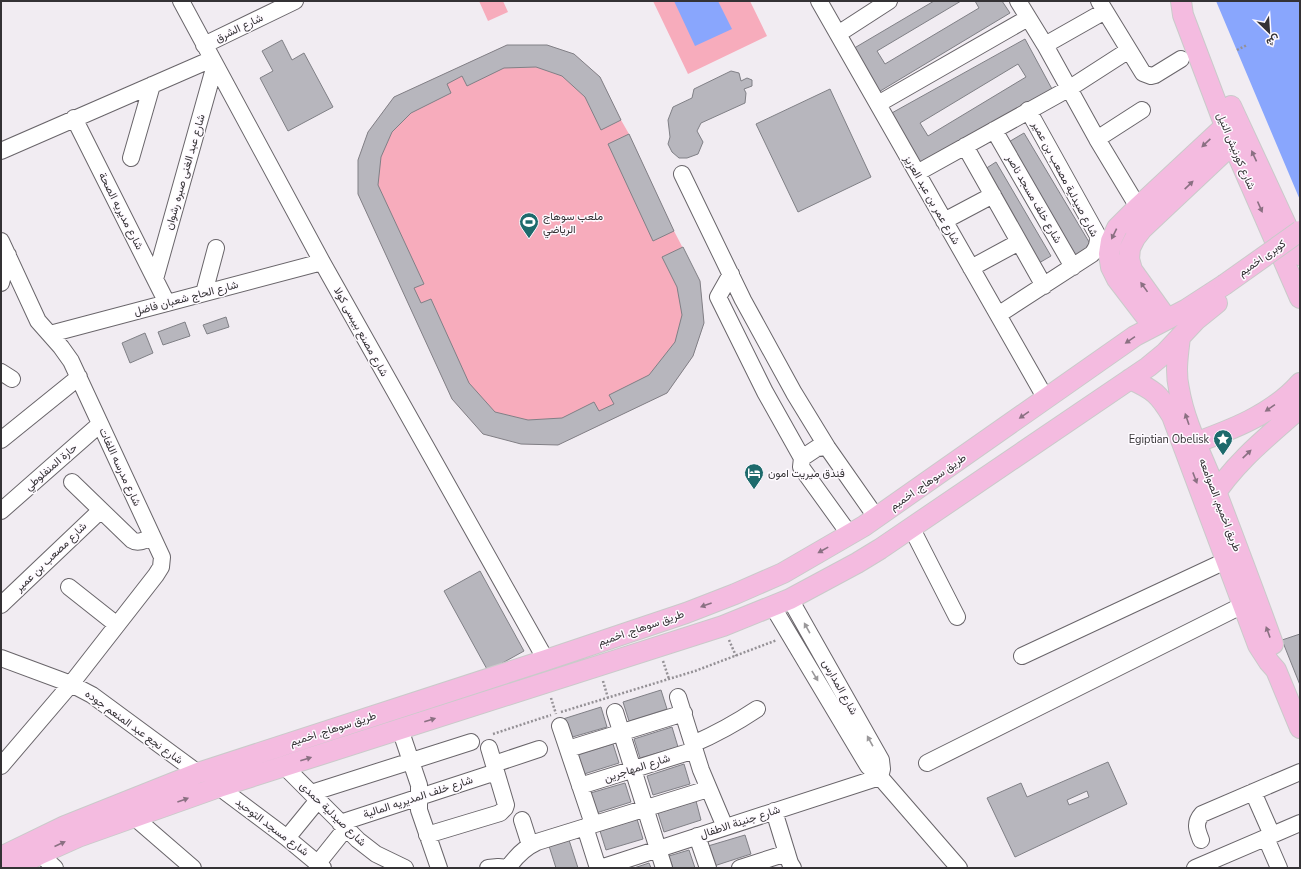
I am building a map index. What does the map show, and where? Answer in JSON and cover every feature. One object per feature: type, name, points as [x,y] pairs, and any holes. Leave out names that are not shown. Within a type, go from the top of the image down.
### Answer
[{"type":"main road","name":"شارع كورنيش النيل","points":[[1182,1],[1190,12],[1234,130],[1300,298]]},
{"type":"main road","name":"شارع كورنيش النيل","points":[[1234,130],[1300,255]]},
{"type":"main road","points":[[1160,322],[1117,279],[1111,267],[1109,254],[1111,240],[1117,228],[1138,207],[1234,130]]},
{"type":"main road","points":[[1160,322],[1132,270],[1129,259],[1130,248],[1135,238],[1234,130]]},
{"type":"main road","name":"كوبرى اخميم","points":[[1226,289],[1300,231]]},
{"type":"main road","name":"كوبرى اخميم","points":[[1226,289],[1300,244]]},
{"type":"main road","name":"طريق سوهاج, اخميم","points":[[1,857],[65,826],[198,773],[686,613],[735,594],[783,572],[863,526],[1118,347],[1160,322],[1226,289]]},
{"type":"main road","name":"طريق سوهاج, اخميم","points":[[13,868],[78,837],[219,787],[723,626],[782,603],[824,582],[880,549],[1148,367],[1165,353],[1226,289]]},
{"type":"main road","name":"طريق اخميم, الصوامعه","points":[[1180,337],[1177,363],[1178,388],[1185,412],[1189,445]]},
{"type":"main road","name":"طريق اخميم, الصوامعه","points":[[1130,379],[1148,387],[1162,400],[1189,445],[1250,602],[1274,649],[1276,670],[1300,728]]},
{"type":"main road","points":[[1189,445],[1222,434],[1247,422],[1271,407],[1294,390],[1300,383]]},
{"type":"main road","points":[[1211,499],[1241,461],[1300,408]]},
{"type":"main road","points":[[863,526],[880,549]]},
{"type":"street","name":"شارع مصنع بيبسى كولا","points":[[181,1],[322,262],[546,660]]},
{"type":"street","name":"شارع الشرق","points":[[1,151],[152,84],[210,56],[295,1]]},
{"type":"street","name":"شارع عمر بن عبد العزيز","points":[[819,1],[1046,399]]},
{"type":"street","points":[[838,34],[889,1]]},
{"type":"street","points":[[1018,1],[1138,207],[1152,221]]},
{"type":"street","points":[[1045,45],[1102,6],[1143,73],[1151,76],[1155,75],[1180,58]]},
{"type":"street","points":[[878,104],[1028,18]]},
{"type":"street","points":[[917,173],[1070,88],[1129,50]]},
{"type":"street","name":"شارع عبد الغنى صبره رشوان","points":[[155,279],[210,56]]},
{"type":"street","points":[[131,158],[152,84]]},
{"type":"street","name":"شارع صيدلية مصعب بن عمير","points":[[998,315],[1092,254],[1098,243],[1098,236],[1028,110]]},
{"type":"street","points":[[1097,139],[1142,110]]},
{"type":"street","name":"شارع مديريه الصحة","points":[[74,118],[167,303]]},
{"type":"street","name":"شارع خلف مسجد ناصر","points":[[994,130],[1073,267]]},
{"type":"street","points":[[966,146],[1044,286]]},
{"type":"street","points":[[682,174],[743,300],[794,393],[827,447],[863,526]]},
{"type":"street","points":[[944,221],[993,195]]},
{"type":"street","points":[[971,268],[1019,242]]},
{"type":"street","points":[[1,283],[4,248]]},
{"type":"street","name":"شارع مدرسه اللغات","points":[[1,766],[71,684],[156,575],[161,567],[162,557],[71,361],[38,321],[4,248]]},
{"type":"street","points":[[204,293],[216,248]]},
{"type":"street","name":"شارع الحاج شعبان فاضل","points":[[50,334],[322,262]]},
{"type":"street","points":[[731,274],[718,297],[766,392],[802,458],[801,467],[863,526]]},
{"type":"street","points":[[1,440],[78,377]]},
{"type":"street","name":"حارة المنفلوطي","points":[[1,511],[100,424]]},
{"type":"street","points":[[802,458],[817,448],[827,447]]},
{"type":"street","points":[[72,482],[135,542],[152,537]]},
{"type":"street","name":"شارع مصعب بن عمير","points":[[1,605],[101,510]]},
{"type":"street","points":[[911,527],[957,617]]},
{"type":"street","points":[[1022,656],[1233,558]]},
{"type":"street","points":[[69,586],[117,625]]},
{"type":"street","points":[[927,763],[1250,602]]},
{"type":"street","name":"شارع المدارس","points":[[782,603],[790,635],[868,766],[880,777],[959,868]]},
{"type":"street","name":"شارع المدارس","points":[[782,603],[881,760],[882,769],[880,777]]},
{"type":"street","name":"شارع نجع عبد المنعم جوده","points":[[1,658],[71,684],[92,694],[198,773]]},
{"type":"street","points":[[678,697],[708,789],[725,828]]},
{"type":"street","name":"شارع المهاجرين","points":[[580,786],[633,770],[694,747],[738,722],[757,709]]},
{"type":"street","points":[[615,712],[664,868]]},
{"type":"street","points":[[568,749],[684,713]]},
{"type":"street","points":[[558,720],[580,786],[599,868]]},
{"type":"street","points":[[400,729],[419,785],[419,810],[439,868]]},
{"type":"street","points":[[287,838],[314,797],[411,761],[471,742]]},
{"type":"street","points":[[427,835],[503,811],[506,805],[488,748]]},
{"type":"street","name":"شارع خلف المديريه المالية","points":[[343,825],[495,768],[539,749]]},
{"type":"street","name":"شارع صيدلية حمدى","points":[[284,766],[358,840],[376,854],[405,868]]},
{"type":"street","points":[[1201,840],[1196,825],[1202,814],[1300,772]]},
{"type":"street","name":"شارع جنينة الاطفال","points":[[599,868],[880,777]]},
{"type":"street","name":"شارع مسجد التوحيد","points":[[219,787],[287,838],[321,866]]},
{"type":"street","points":[[488,868],[509,868],[518,854],[530,845],[589,825],[708,789]]},
{"type":"street","points":[[1253,792],[1279,868]]},
{"type":"street","points":[[774,812],[793,868]]},
{"type":"street","points":[[134,817],[193,868]]},
{"type":"street","points":[[522,820],[530,845]]},
{"type":"street","points":[[1195,868],[1212,865],[1269,836],[1300,823]]},
{"type":"street","points":[[321,866],[343,825]]},
{"type":"street","points":[[697,836],[708,868]]},
{"type":"street","points":[[745,867],[787,853]]},
{"type":"street","points":[[40,854],[55,868]]},
{"type":"path","points":[[1237,50],[1247,45]]},
{"type":"path","points":[[471,742],[558,720],[790,635]]},
{"type":"path","points":[[546,683],[558,720]]},
{"type":"shaded area","points":[[479,1],[503,1],[508,12],[488,21]]},
{"type":"shaded area","points":[[653,1],[750,1],[767,36],[688,74]]},
{"type":"shaded area","name":"ملعب سوهاج الرياضي","points":[[507,45],[547,45],[574,54],[600,77],[629,134],[674,231],[700,281],[704,323],[693,356],[667,393],[558,445],[521,444],[483,434],[452,399],[358,194],[358,160],[368,132],[394,97]]},
{"type":"water","points":[[674,1],[718,1],[732,29],[695,46]]},
{"type":"water","points":[[1216,1],[1300,1],[1300,200]]},
{"type":"building","points":[[934,1],[961,1],[877,51],[885,64],[979,8],[975,1],[1002,1],[1010,13],[877,93],[851,50]]},
{"type":"building","points":[[1025,39],[1052,89],[917,164],[890,114]],"holes":[[[1018,64],[1026,77],[928,136],[920,123]]]},
{"type":"building","points":[[282,40],[292,60],[304,53],[333,107],[288,131],[260,78],[273,71],[262,51]]},
{"type":"building","points":[[507,45],[547,45],[574,54],[600,77],[621,120],[601,130],[585,97],[562,76],[536,67],[504,68],[467,86],[462,76],[447,84],[451,93],[411,113],[392,132],[381,157],[378,185],[424,284],[414,288],[421,303],[431,299],[469,383],[495,412],[528,420],[562,418],[594,402],[599,411],[614,404],[609,395],[649,375],[675,342],[682,315],[677,287],[662,257],[683,247],[700,281],[704,323],[693,356],[667,393],[558,445],[521,444],[483,434],[452,399],[358,194],[358,160],[368,132],[394,97]]},
{"type":"building","points":[[731,71],[739,73],[741,81],[747,78],[752,80],[752,86],[744,89],[746,93],[745,103],[701,123],[697,131],[703,142],[698,154],[687,158],[679,158],[672,152],[668,144],[670,137],[668,120],[673,107],[692,98],[694,89]]},
{"type":"building","points":[[830,89],[871,177],[798,212],[756,124]]},
{"type":"building","points":[[1024,133],[1092,247],[1075,257],[1007,143]]},
{"type":"building","points":[[629,134],[674,231],[653,241],[608,144]]},
{"type":"building","points":[[996,162],[1051,256],[1039,263],[985,169]]},
{"type":"building","points":[[226,317],[229,327],[207,334],[203,325]]},
{"type":"building","points":[[185,322],[190,336],[163,345],[158,332]]},
{"type":"building","points":[[145,333],[153,353],[130,363],[122,343]]},
{"type":"building","points":[[480,571],[524,651],[488,671],[444,591]]},
{"type":"building","points":[[1300,634],[1300,685],[1282,640]]},
{"type":"building","points":[[661,690],[667,709],[629,721],[623,702]]},
{"type":"building","points":[[601,707],[607,727],[569,738],[563,719]]},
{"type":"building","points":[[672,727],[678,747],[640,758],[634,739]]},
{"type":"building","points":[[613,744],[619,763],[581,775],[575,756]]},
{"type":"building","points":[[1108,762],[1127,804],[1015,857],[987,798],[1021,783],[1027,797]],"holes":[[[1087,791],[1089,797],[1069,805],[1067,800]]]},
{"type":"building","points":[[684,764],[690,784],[653,795],[647,776]]},
{"type":"building","points":[[625,783],[631,802],[593,814],[587,794]]},
{"type":"building","points":[[696,801],[701,820],[664,832],[658,813]]},
{"type":"building","points":[[637,819],[643,839],[606,850],[600,831]]},
{"type":"building","points":[[745,835],[751,854],[714,866],[708,846]]},
{"type":"building","points":[[569,840],[578,868],[556,868],[549,846]]},
{"type":"building","points":[[689,850],[695,868],[673,868],[669,856]]},
{"type":"building","points":[[649,863],[651,868],[634,868]]},
{"type":"place","name":"ملعب سوهاج الرياضي","points":[[529,239]]},
{"type":"place","name":"Egiptian Obelisk","points":[[1223,456]]},
{"type":"place","name":"فندق ميريت امون","points":[[754,490]]}]
